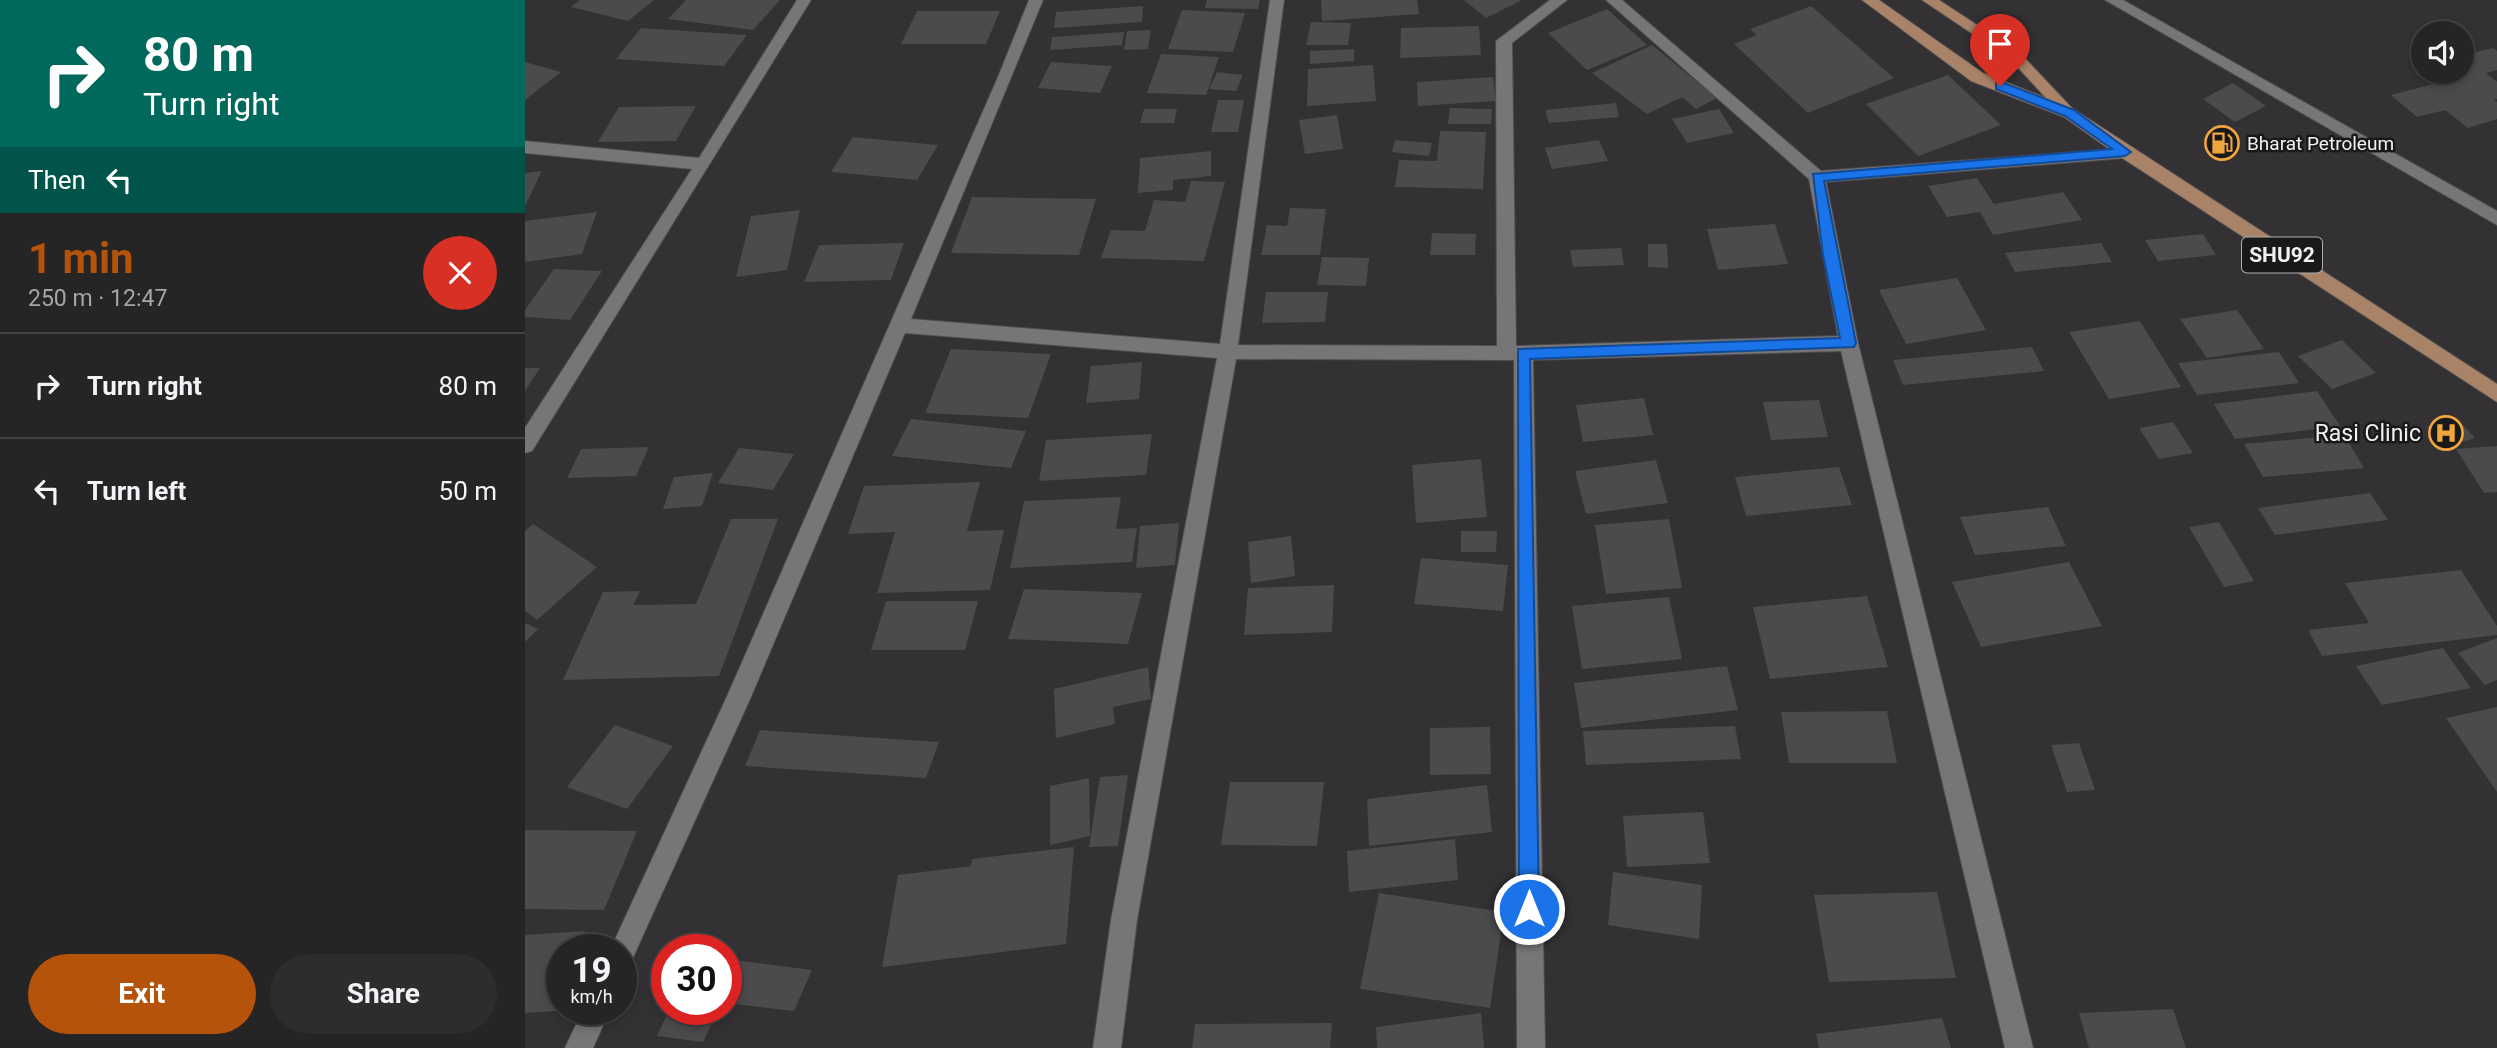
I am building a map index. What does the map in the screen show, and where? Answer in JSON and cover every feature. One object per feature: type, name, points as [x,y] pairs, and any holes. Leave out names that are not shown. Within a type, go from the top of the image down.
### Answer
[{"type":"main road","name":"SHU92","points":[[1868,0],[1977,77],[2070,113],[2125,152],[2497,394]]},
{"type":"main road","points":[[1929,0],[2015,56],[2070,113]]},
{"type":"street","points":[[525,445],[705,164],[804,0]]},
{"type":"street","points":[[631,934],[738,699],[1006,77],[1036,0]]},
{"type":"street","points":[[1107,1048],[1124,920],[1228,352],[1277,0]]},
{"type":"street","points":[[1531,1048],[1515,352],[1504,41],[1560,0]]},
{"type":"street","points":[[1613,0],[1817,177],[1849,343],[2019,1048]]},
{"type":"street","points":[[2112,0],[2496,217]]},
{"type":"street","points":[[525,147],[705,164]]},
{"type":"street","points":[[1817,177],[2125,152]]},
{"type":"street","points":[[899,325],[1228,352],[1515,352],[1849,343]]},
{"type":"street","points":[[579,1048],[590,1025]]},
{"type":"building","points":[[580,0],[654,0],[628,21],[571,7]]},
{"type":"building","points":[[686,0],[780,0],[753,30],[668,19]]},
{"type":"building","points":[[1207,0],[1260,0],[1258,9],[1205,8]]},
{"type":"building","points":[[1321,0],[1417,0],[1419,14],[1322,21]]},
{"type":"building","points":[[1464,0],[1522,0],[1486,18]]},
{"type":"building","points":[[1143,6],[1142,22],[1054,28],[1056,12]]},
{"type":"building","points":[[1811,6],[1894,78],[1808,113],[1734,44],[1757,35],[1750,29]]},
{"type":"building","points":[[1607,9],[1647,45],[1587,70],[1548,33]]},
{"type":"building","points":[[1182,10],[1245,13],[1233,52],[1168,49]]},
{"type":"building","points":[[917,11],[1000,11],[986,44],[901,44]]},
{"type":"building","points":[[1311,22],[1351,23],[1348,45],[1306,45]]},
{"type":"building","points":[[1479,26],[1481,55],[1400,58],[1401,28]]},
{"type":"building","points":[[641,28],[747,35],[724,66],[616,59]]},
{"type":"building","points":[[1151,30],[1148,49],[1124,50],[1127,31]]},
{"type":"building","points":[[1124,32],[1122,45],[1050,50],[1052,37]]},
{"type":"building","points":[[1652,45],[1717,98],[1696,109],[1682,97],[1647,114],[1592,73]]},
{"type":"building","points":[[2493,48],[2497,51],[2497,70],[2486,73],[2497,82],[2497,99],[2494,100],[2497,102],[2497,119],[2468,128],[2445,110],[2417,117],[2391,95],[2433,84],[2474,84],[2474,52]]},
{"type":"building","points":[[1354,49],[1354,61],[1310,64],[1310,51]]},
{"type":"building","points":[[1161,54],[1219,57],[1206,95],[1147,93]]},
{"type":"building","points":[[525,62],[561,72],[525,100]]},
{"type":"building","points":[[1051,62],[1112,66],[1100,93],[1038,88]]},
{"type":"building","points":[[1373,65],[1376,101],[1307,106],[1308,69]]},
{"type":"building","points":[[1217,72],[1243,75],[1236,91],[1209,89]]},
{"type":"building","points":[[1948,75],[2001,125],[1918,156],[1866,104]]},
{"type":"building","points":[[1493,77],[1496,101],[1418,106],[1417,82]]},
{"type":"building","points":[[2233,83],[2266,106],[2235,122],[2203,99]]},
{"type":"building","points":[[1218,100],[1244,100],[1238,132],[1211,132]]},
{"type":"building","points":[[1616,103],[1619,117],[1549,123],[1545,110]]},
{"type":"building","points":[[696,106],[676,141],[598,142],[619,107]]},
{"type":"building","points":[[1450,108],[1492,109],[1491,124],[1448,124]]},
{"type":"building","points":[[1144,109],[1177,109],[1174,123],[1140,123]]},
{"type":"building","points":[[1719,109],[1734,133],[1687,143],[1672,119]]},
{"type":"building","points":[[1337,115],[1343,149],[1305,154],[1299,120]]},
{"type":"building","points":[[1440,131],[1486,132],[1483,189],[1395,187],[1399,160],[1437,161]]},
{"type":"building","points":[[853,137],[938,145],[917,180],[831,172]]},
{"type":"building","points":[[1395,140],[1432,143],[1429,156],[1392,152]]},
{"type":"building","points":[[1599,140],[1608,161],[1552,169],[1545,148]]},
{"type":"building","points":[[1211,151],[1211,176],[1173,180],[1173,190],[1138,193],[1140,158]]},
{"type":"building","points":[[542,171],[525,206],[525,173]]},
{"type":"building","points":[[1977,178],[1994,204],[2063,192],[2082,220],[1993,235],[1980,212],[1947,217],[1928,186]]},
{"type":"building","points":[[1191,181],[1225,182],[1204,261],[1101,258],[1111,230],[1145,231],[1154,200],[1185,202]]},
{"type":"building","points":[[972,197],[1096,199],[1079,255],[951,253]]},
{"type":"building","points":[[1290,208],[1326,209],[1320,255],[1261,255],[1267,225],[1287,226]]},
{"type":"building","points":[[800,210],[787,270],[736,277],[751,216]]},
{"type":"building","points":[[597,212],[582,254],[525,262],[525,221]]},
{"type":"building","points":[[1775,224],[1788,264],[1718,270],[1707,229]]},
{"type":"building","points":[[1432,233],[1476,234],[1475,255],[1430,255]]},
{"type":"building","points":[[2203,234],[2216,255],[2158,261],[2145,240]]},
{"type":"building","points":[[904,243],[891,280],[804,282],[819,245]]},
{"type":"building","points":[[2101,243],[2112,262],[2015,272],[2005,253]]},
{"type":"building","points":[[1648,244],[1667,244],[1668,268],[1648,267]]},
{"type":"building","points":[[1621,248],[1624,265],[1573,267],[1570,250]]},
{"type":"building","points":[[1322,257],[1369,258],[1366,286],[1317,285]]},
{"type":"building","points":[[554,269],[602,271],[570,320],[525,317],[525,310]]},
{"type":"building","points":[[1957,278],[1986,330],[1906,344],[1879,290]]},
{"type":"building","points":[[1266,292],[1328,292],[1325,322],[1262,323]]},
{"type":"building","points":[[2237,310],[2264,349],[2207,358],[2180,319]]},
{"type":"building","points":[[2140,321],[2181,387],[2109,399],[2069,332]]},
{"type":"building","points":[[2342,340],[2376,373],[2332,389],[2298,356]]},
{"type":"building","points":[[2032,347],[2044,371],[1903,385],[1893,360]]},
{"type":"building","points":[[951,349],[1051,354],[1028,418],[925,413]]},
{"type":"building","points":[[2279,352],[2299,383],[2197,395],[2178,363]]},
{"type":"building","points":[[1142,362],[1139,399],[1086,403],[1091,366]]},
{"type":"building","points":[[525,368],[540,368],[525,391]]},
{"type":"building","points":[[2317,391],[2340,426],[2235,439],[2214,404]]},
{"type":"building","points":[[1644,398],[1653,435],[1583,442],[1576,405]]},
{"type":"building","points":[[1819,400],[1828,437],[1771,440],[1763,402]]},
{"type":"building","points":[[911,419],[1026,431],[1011,468],[892,456]]},
{"type":"building","points":[[2457,419],[2475,438],[2445,447],[2427,427]]},
{"type":"building","points":[[2173,422],[2193,453],[2159,459],[2139,428]]},
{"type":"building","points":[[1152,434],[1146,475],[1039,481],[1046,440]]},
{"type":"building","points":[[2344,435],[2364,468],[2263,477],[2244,444]]},
{"type":"building","points":[[2497,446],[2497,492],[2484,493],[2456,449]]},
{"type":"building","points":[[649,447],[636,476],[567,478],[581,449]]},
{"type":"building","points":[[739,448],[794,454],[773,490],[718,483]]},
{"type":"building","points":[[1481,459],[1487,517],[1416,523],[1412,465]]},
{"type":"building","points":[[1656,460],[1668,503],[1586,514],[1575,471]]},
{"type":"building","points":[[1839,467],[1852,505],[1746,516],[1735,477]]},
{"type":"building","points":[[713,473],[702,506],[663,509],[674,477]]},
{"type":"building","points":[[980,482],[967,531],[1004,530],[990,590],[877,593],[895,532],[848,534],[864,486]]},
{"type":"building","points":[[2370,493],[2388,520],[2275,535],[2258,508]]},
{"type":"building","points":[[1121,497],[1116,529],[1137,528],[1132,562],[1010,568],[1024,501]]},
{"type":"building","points":[[2048,507],[2066,546],[1975,555],[1960,517]]},
{"type":"building","points":[[731,519],[778,519],[719,676],[563,680],[603,592],[640,591],[633,605],[696,604]]},
{"type":"building","points":[[1669,519],[1682,588],[1606,594],[1595,525]]},
{"type":"building","points":[[2219,522],[2254,581],[2224,587],[2189,527]]},
{"type":"building","points":[[1179,523],[1175,565],[1136,568],[1140,526]]},
{"type":"building","points":[[533,524],[597,567],[537,620],[525,611],[525,531]]},
{"type":"building","points":[[1461,531],[1497,531],[1496,552],[1461,552]]},
{"type":"building","points":[[1291,536],[1295,576],[1251,583],[1248,542]]},
{"type":"building","points":[[1421,558],[1508,565],[1503,611],[1414,604]]},
{"type":"building","points":[[2069,562],[2102,626],[1981,647],[1952,582]]},
{"type":"building","points":[[2461,570],[2497,626],[2497,635],[2322,656],[2308,630],[2369,623],[2345,583]]},
{"type":"building","points":[[1334,585],[1332,632],[1244,635],[1248,588]]},
{"type":"building","points":[[1024,589],[1142,593],[1128,644],[1008,639]]},
{"type":"building","points":[[1867,596],[1888,667],[1770,679],[1753,607]]},
{"type":"building","points":[[1669,597],[1682,659],[1582,669],[1572,606]]},
{"type":"building","points":[[886,601],[978,601],[965,650],[871,650]]},
{"type":"building","points":[[525,623],[538,629],[525,642]]},
{"type":"building","points":[[2497,638],[2497,680],[2485,685],[2458,653]]},
{"type":"building","points":[[2443,648],[2471,688],[2382,705],[2356,666]]},
{"type":"building","points":[[1727,666],[1738,710],[1581,728],[1574,683]]},
{"type":"building","points":[[1148,667],[1151,699],[1113,707],[1115,724],[1056,738],[1054,689]]},
{"type":"building","points":[[2497,707],[2497,792],[2446,718]]},
{"type":"building","points":[[1887,711],[1897,763],[1789,763],[1781,712]]},
{"type":"building","points":[[615,725],[673,746],[627,809],[567,787]]},
{"type":"building","points":[[1735,726],[1741,759],[1586,765],[1583,731]]},
{"type":"building","points":[[1490,727],[1491,774],[1430,775],[1430,728]]},
{"type":"building","points":[[760,730],[939,742],[926,778],[745,766]]},
{"type":"building","points":[[2079,743],[2095,790],[2067,792],[2051,745]]},
{"type":"building","points":[[1128,775],[1118,846],[1089,847],[1100,777]]},
{"type":"building","points":[[1089,778],[1090,836],[1050,845],[1050,786]]},
{"type":"building","points":[[1230,782],[1324,782],[1317,846],[1221,845]]},
{"type":"building","points":[[1487,785],[1492,832],[1369,846],[1367,799]]},
{"type":"building","points":[[1703,812],[1710,863],[1627,867],[1623,816]]},
{"type":"building","points":[[525,830],[637,831],[604,910],[525,909]]},
{"type":"building","points":[[1455,839],[1458,880],[1349,892],[1347,851]]},
{"type":"building","points":[[1074,847],[1066,944],[882,967],[898,875],[971,866],[972,859]]},
{"type":"building","points":[[1613,872],[1702,885],[1699,939],[1608,925]]},
{"type":"building","points":[[1937,892],[1956,978],[1829,982],[1814,895]]},
{"type":"building","points":[[1379,893],[1504,912],[1490,1008],[1360,989]]},
{"type":"building","points":[[585,931],[584,934],[546,934],[546,1012],[525,1013],[525,935]]},
{"type":"building","points":[[742,961],[812,970],[794,1011],[742,1005]]},
{"type":"building","points":[[2173,1009],[2186,1048],[2089,1048],[2079,1013]]},
{"type":"building","points":[[1481,1013],[1484,1048],[1377,1048],[1376,1027]]},
{"type":"building","points":[[1942,1018],[1951,1048],[1819,1048],[1816,1034]]},
{"type":"building","points":[[1332,1023],[1330,1048],[1192,1048],[1195,1024]]},
{"type":"building","points":[[662,1025],[711,1025],[703,1042],[657,1036]]},
{"type":"place","name":"Bharat Petroleum","points":[[2222,143]]},
{"type":"place","name":"Rasi Clinic","points":[[2446,433]]},
{"type":"route","points":[[1529,909],[1523,353],[1849,343],[1817,177],[2125,152],[2070,113],[2000,86]]}]
